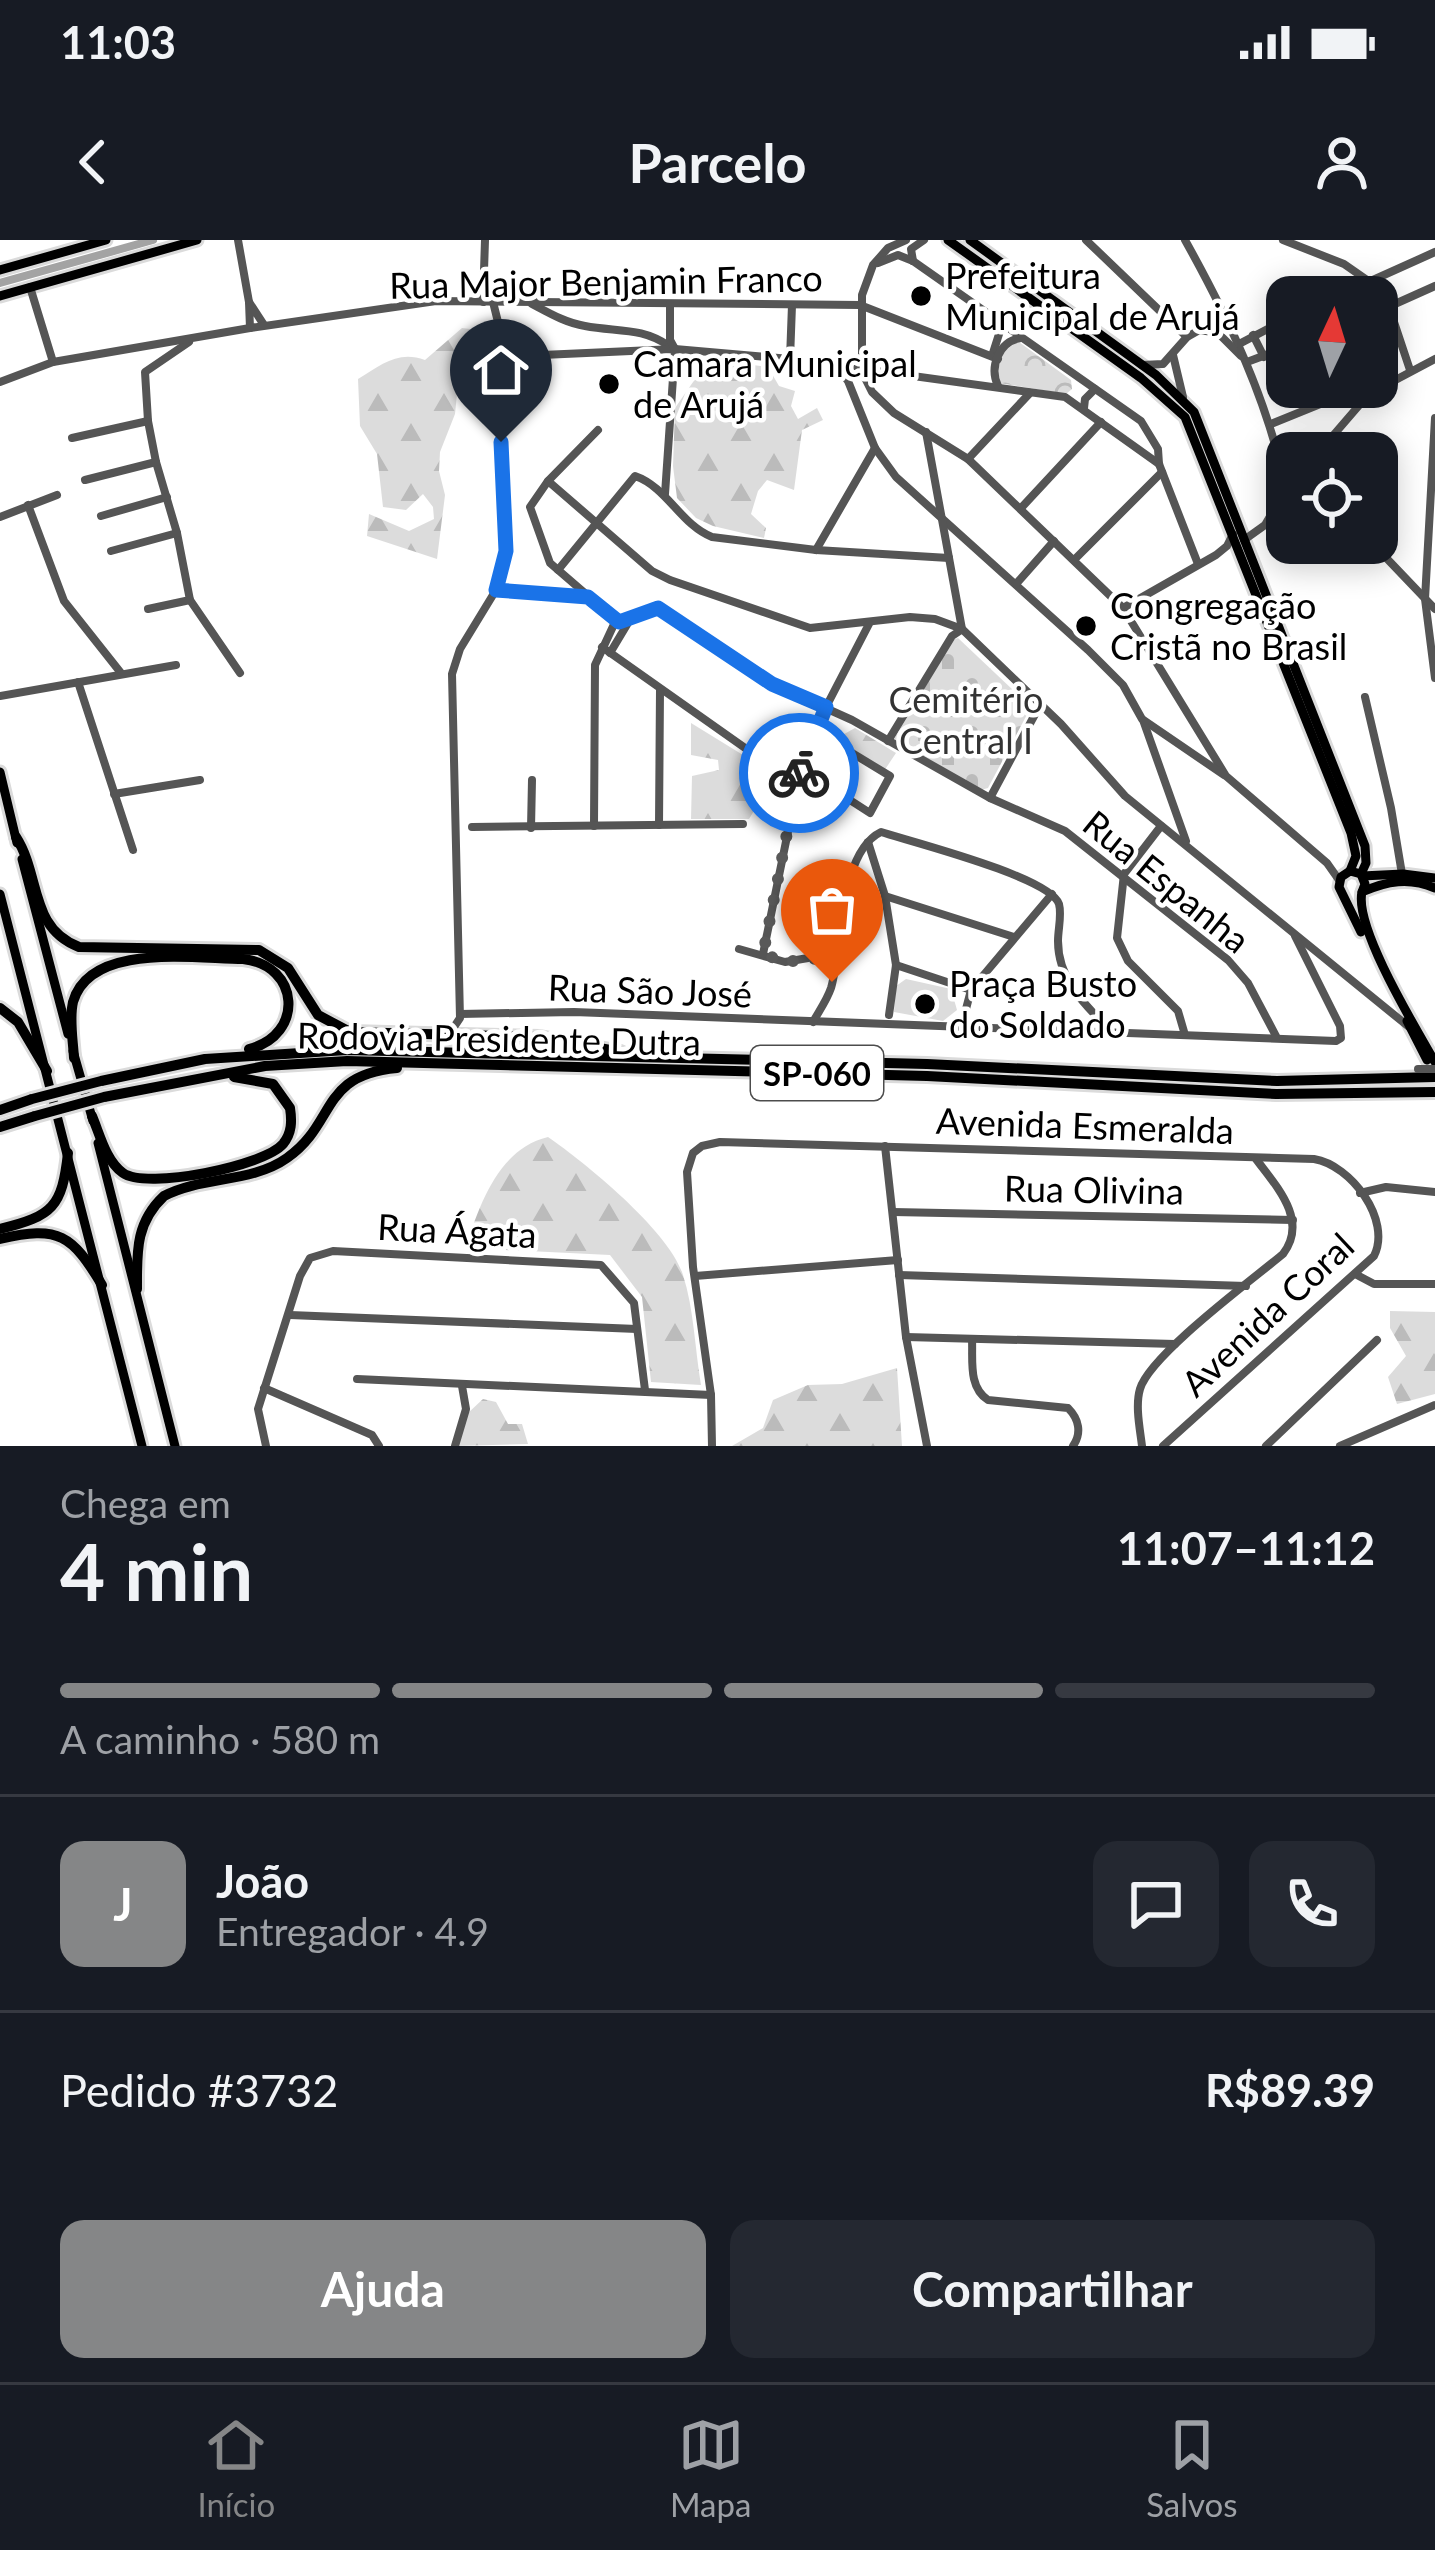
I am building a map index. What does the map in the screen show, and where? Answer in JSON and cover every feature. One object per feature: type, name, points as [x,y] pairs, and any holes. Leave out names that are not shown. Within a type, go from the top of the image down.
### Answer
[{"type":"highway","points":[[16,837],[43,917],[72,945],[94,950],[252,948],[283,964],[313,1010],[337,1028],[356,1033],[568,1040],[642,1057]]},
{"type":"highway","points":[[74,1058],[74,998],[101,967],[138,959],[243,959],[268,966],[287,992],[288,1012],[281,1029],[263,1045],[205,1059]]},
{"type":"highway","points":[[0,1008],[18,1022],[46,1071]]},
{"type":"highway","name":"Rodovia Presidente Dutra","points":[[0,1110],[101,1081],[205,1059],[347,1050],[927,1064],[1277,1081],[1435,1070]]},
{"type":"highway","name":"Rodovia Presidente Dutra","points":[[0,1126],[104,1096],[207,1076],[265,1066],[347,1061],[927,1076],[1276,1094],[1431,1092]]},
{"type":"highway","points":[[137,1289],[140,1233],[152,1207],[164,1196],[283,1161],[302,1144],[340,1089],[358,1076],[457,1063]]},
{"type":"highway","points":[[92,1116],[119,1171],[147,1180],[213,1170],[280,1148],[292,1120],[289,1102],[278,1088],[256,1078],[207,1076]]},
{"type":"highway","points":[[0,1100],[32,1099]]},
{"type":"highway","points":[[0,1229],[37,1219],[57,1203],[64,1189],[68,1153]]},
{"type":"highway","points":[[0,1239],[36,1232],[64,1238],[82,1252],[102,1285]]},
{"type":"main road","points":[[0,270],[106,240]]},
{"type":"main road","points":[[0,296],[197,240]]},
{"type":"main road","points":[[948,240],[1184,399],[1365,846],[1386,874]]},
{"type":"main road","points":[[970,240],[1138,369],[1195,426]]},
{"type":"main road","points":[[1238,537],[1351,833],[1356,856],[1342,892]]},
{"type":"main road","points":[[0,772],[176,1446]]},
{"type":"main road","points":[[1352,875],[1366,863],[1365,846]]},
{"type":"main road","points":[[1352,875],[1431,881]]},
{"type":"main road","points":[[1352,875],[1361,893],[1361,916],[1413,1028]]},
{"type":"main road","points":[[1342,892],[1351,897],[1403,878]]},
{"type":"main road","points":[[1342,892],[1435,1070]]},
{"type":"main road","points":[[0,894],[142,1446]]},
{"type":"street","points":[[450,1034],[460,1016],[452,674],[460,649],[496,590],[506,551],[505,350],[488,302],[485,240]]},
{"type":"street","points":[[906,240],[888,248],[873,265],[860,305],[862,372],[880,403],[968,459],[1123,608],[1226,776]]},
{"type":"street","points":[[1086,240],[1187,337]]},
{"type":"street","points":[[1185,240],[1223,316],[1223,331],[1246,362]]},
{"type":"street","points":[[1283,240],[1362,276]]},
{"type":"street","points":[[913,262],[911,249],[922,241]]},
{"type":"street","points":[[236,242],[250,328]]},
{"type":"street","points":[[1378,276],[1435,252]]},
{"type":"street","points":[[873,265],[898,255],[913,262],[1147,427],[1198,564]]},
{"type":"street","points":[[1398,303],[1435,286]]},
{"type":"street","points":[[30,287],[53,362]]},
{"type":"street","points":[[249,302],[266,326]]},
{"type":"street","points":[[530,303],[578,325],[641,331],[670,322]]},
{"type":"street","points":[[665,496],[675,350],[670,340],[670,304]]},
{"type":"street","name":"Rua Major Benjamin Franco","points":[[0,382],[53,362],[399,305],[860,305]]},
{"type":"street","points":[[790,359],[792,305]]},
{"type":"street","points":[[860,305],[995,357]]},
{"type":"street","points":[[1138,369],[1163,364],[1187,337],[1223,316]]},
{"type":"street","points":[[998,320],[994,373],[999,387]]},
{"type":"street","points":[[1238,344],[1266,329]]},
{"type":"street","points":[[1197,330],[1223,331],[1238,344],[1274,432]]},
{"type":"street","points":[[641,331],[675,350]]},
{"type":"street","points":[[1398,334],[1410,370]]},
{"type":"street","points":[[1246,362],[1264,357],[1253,335]]},
{"type":"street","points":[[995,357],[1004,345],[1024,338]]},
{"type":"street","points":[[190,341],[145,372],[148,421],[190,600],[240,673]]},
{"type":"street","points":[[505,350],[530,356],[675,350],[790,359],[1065,397],[1160,468]]},
{"type":"street","points":[[1173,355],[1184,399]]},
{"type":"street","points":[[502,384],[530,356]]},
{"type":"street","points":[[1398,377],[1435,359]]},
{"type":"street","points":[[835,365],[848,381],[875,448],[896,478],[1113,675],[1142,718],[1187,844]]},
{"type":"street","points":[[1065,397],[1076,386],[1077,376]]},
{"type":"street","points":[[1084,409],[1085,399],[1095,389]]},
{"type":"street","points":[[968,459],[1031,392]]},
{"type":"street","points":[[1271,424],[1310,408]]},
{"type":"street","points":[[1336,432],[1357,408]]},
{"type":"street","points":[[1435,418],[1425,599],[1435,678]]},
{"type":"street","points":[[72,438],[148,421]]},
{"type":"street","points":[[1022,507],[1101,422]]},
{"type":"street","points":[[1129,442],[1147,427]]},
{"type":"street","points":[[594,826],[593,684],[616,620],[558,571],[546,555],[531,510],[532,500],[598,430]]},
{"type":"street","points":[[926,432],[962,629]]},
{"type":"street","points":[[816,550],[875,448]]},
{"type":"street","points":[[85,480],[155,462]]},
{"type":"street","points":[[1074,560],[1160,468]]},
{"type":"street","points":[[558,571],[629,478],[643,478],[697,530],[712,538],[949,558]]},
{"type":"street","points":[[548,482],[652,571],[670,580],[810,628],[910,617],[962,629],[1109,782],[1413,1028]]},
{"type":"street","points":[[0,517],[56,495]]},
{"type":"street","points":[[101,516],[166,497]]},
{"type":"street","points":[[28,505],[64,601],[121,674]]},
{"type":"street","points":[[1123,608],[1266,522]]},
{"type":"street","points":[[111,551],[177,533]]},
{"type":"street","points":[[1016,584],[1054,541]]},
{"type":"street","points":[[1429,557],[1435,547]]},
{"type":"street","points":[[1216,555],[1241,554]]},
{"type":"street","points":[[1392,564],[1435,609]]},
{"type":"street","points":[[496,590],[588,597]]},
{"type":"street","points":[[148,609],[190,600]]},
{"type":"street","name":"Rua Espanha","points":[[616,620],[655,608],[663,610],[772,684],[826,707],[990,798],[1065,832],[1124,874],[1237,970],[1276,1037]]},
{"type":"street","points":[[606,650],[631,618]]},
{"type":"street","points":[[763,954],[796,784],[826,707],[870,622]]},
{"type":"street","points":[[888,741],[949,641],[962,629]]},
{"type":"street","points":[[606,650],[755,755]]},
{"type":"street","points":[[0,696],[176,665]]},
{"type":"street","points":[[78,682],[133,850]]},
{"type":"street","points":[[659,825],[660,689]]},
{"type":"street","points":[[1365,697],[1403,878]]},
{"type":"street","points":[[990,798],[1040,705]]},
{"type":"street","points":[[1142,718],[1226,776],[1327,863],[1352,875]]},
{"type":"street","points":[[847,750],[884,772],[890,776],[870,813],[825,784],[825,770],[836,754],[847,750]]},
{"type":"street","points":[[114,794],[200,781]]},
{"type":"street","points":[[531,828],[532,781]]},
{"type":"street","points":[[472,827],[743,824]]},
{"type":"street","points":[[1161,826],[1124,874],[1119,946],[1178,1011],[1185,1035]]},
{"type":"street","points":[[813,1022],[831,987],[826,959],[861,848],[881,832],[1006,871],[1052,894],[1060,910],[1062,971],[1079,998],[1113,1033]]},
{"type":"street","points":[[867,840],[885,896],[896,965],[889,1015]]},
{"type":"street","points":[[961,1028],[971,990],[1052,894]]},
{"type":"street","points":[[885,896],[1014,937]]},
{"type":"street","points":[[808,958],[844,909]]},
{"type":"street","name":"Rua São José","points":[[460,1016],[574,1012],[1341,1038],[1340,1026],[1292,929]]},
{"type":"street","points":[[740,949],[785,962],[826,959]]},
{"type":"street","points":[[896,965],[971,990]]},
{"type":"street","points":[[1380,1004],[1400,1004]]},
{"type":"street","points":[[460,1016],[474,1034]]},
{"type":"street","name":"Avenida Esmeralda","points":[[694,1272],[687,1172],[693,1153],[702,1145],[1324,1160]]},
{"type":"street","points":[[885,1146],[907,1337],[927,1446]]},
{"type":"street","points":[[1142,1446],[1138,1399],[1142,1384],[1176,1344],[1289,1247],[1293,1220],[1255,1157]]},
{"type":"street","name":"Avenida Coral","points":[[1163,1446],[1374,1256],[1382,1236],[1377,1218],[1340,1170],[1324,1160]]},
{"type":"street","points":[[1360,1193],[1386,1187],[1435,1192]]},
{"type":"street","name":"Rua Olivina","points":[[893,1212],[1293,1220]]},
{"type":"street","name":"Rua Ágata","points":[[264,1388],[304,1267],[318,1254],[333,1251],[594,1263],[606,1269],[630,1297],[645,1390]]},
{"type":"street","points":[[712,1446],[711,1395],[694,1272],[898,1260]]},
{"type":"street","points":[[899,1275],[1246,1286]]},
{"type":"street","points":[[1357,1275],[1374,1284],[1435,1284]]},
{"type":"street","points":[[290,1315],[637,1329]]},
{"type":"street","points":[[907,1337],[1176,1344]]},
{"type":"street","points":[[972,1339],[979,1394],[988,1400],[1068,1408],[1079,1428],[1073,1446]]},
{"type":"street","points":[[1269,1445],[1377,1340]]},
{"type":"street","points":[[357,1379],[711,1395]]},
{"type":"street","points":[[455,1446],[466,1409],[462,1386]]},
{"type":"street","points":[[266,1446],[258,1409],[264,1388],[371,1435],[379,1446]]},
{"type":"street","points":[[1340,1446],[1435,1406]]},
{"type":"green space","points":[[462,328],[470,329],[481,349],[461,354],[455,414],[440,452],[445,495],[437,559],[367,536],[369,514],[409,531],[434,519],[433,507],[423,494],[406,510],[383,507],[377,454],[360,426],[358,379],[398,358],[425,360]]},
{"type":"green space","points":[[1019,342],[1071,380],[1072,389],[1066,394],[999,383],[1001,358]]},
{"type":"green space","points":[[709,359],[768,367],[779,386],[795,391],[791,406],[798,419],[817,408],[823,420],[802,430],[794,490],[767,480],[758,491],[751,514],[766,528],[764,538],[713,526],[696,518],[677,498],[675,408]]},
{"type":"green space","name":"Cemitério Central I","points":[[958,638],[1031,707],[988,788],[981,790],[894,739]]},
{"type":"green space","points":[[691,723],[743,755],[740,771],[745,799],[757,806],[749,819],[691,819],[692,776],[719,770],[718,760],[691,755]]},
{"type":"green space","points":[[855,728],[896,753],[884,771],[848,749],[820,768],[830,806],[796,800],[808,754]]},
{"type":"green space","name":"Praça Busto do Soldado","points":[[906,979],[951,989],[957,1010],[943,1021],[894,1012],[896,986]]},
{"type":"green space","points":[[548,1137],[645,1219],[675,1258],[690,1302],[701,1385],[651,1382],[642,1297],[610,1255],[465,1248],[485,1197],[504,1166],[531,1143]]},
{"type":"green space","points":[[1390,1311],[1435,1312],[1435,1394],[1397,1404],[1388,1377],[1406,1356],[1390,1328]]},
{"type":"green space","points":[[897,1368],[902,1446],[732,1446],[763,1428],[773,1400],[808,1385],[842,1384]]},
{"type":"green space","points":[[483,1399],[496,1402],[508,1424],[522,1424],[528,1444],[458,1446],[468,1413]]},
{"type":"waterway","points":[[0,283],[153,240]]},
{"type":"way so far","points":[[799,773],[763,954],[792,963],[808,958],[834,962],[832,982]]},
{"type":"place","name":"Prefeitura Municipal de Arujá","points":[[921,296]]},
{"type":"place","name":"Camara Municipal de Arujá","points":[[609,384]]},
{"type":"place","name":"Congregação Cristã no Brasil","points":[[1086,626]]},
{"type":"place","name":"Praça Busto do Soldado","points":[[925,1004]]},
{"type":"route","points":[[501,442],[506,551],[496,590],[588,597],[619,622],[658,608],[772,684],[826,707],[799,773]]}]
